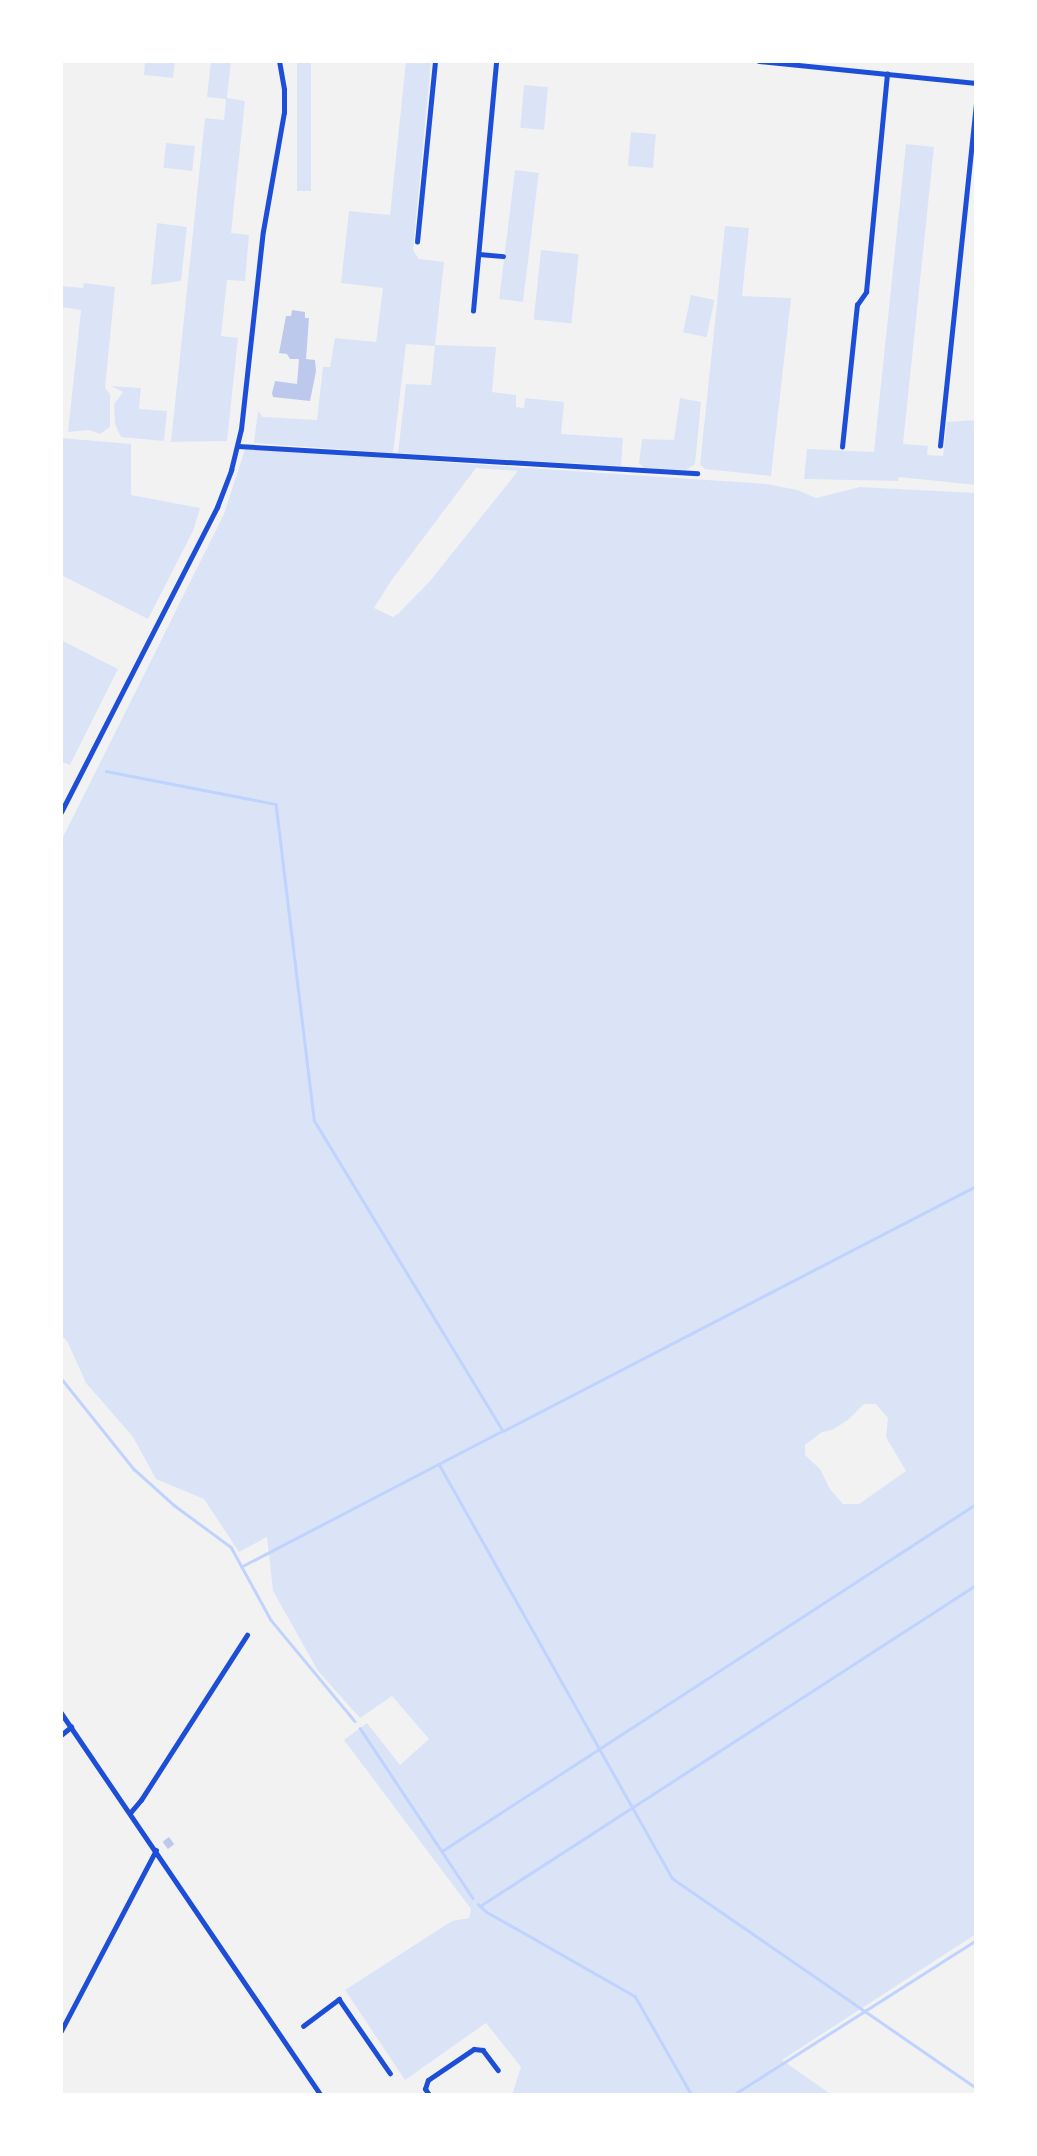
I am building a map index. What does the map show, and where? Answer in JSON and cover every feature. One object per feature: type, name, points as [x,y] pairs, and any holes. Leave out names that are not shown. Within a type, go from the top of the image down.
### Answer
[{"type":"street","points":[[61,812],[217,507],[237,446],[264,231],[284,112],[285,89],[279,61]]},
{"type":"street","points":[[417,242],[435,61]]},
{"type":"street","points":[[473,311],[496,61]]},
{"type":"street","points":[[758,61],[976,83]]},
{"type":"street","points":[[842,447],[857,305],[866,292],[887,74]]},
{"type":"street","points":[[940,446],[976,104]]},
{"type":"street","points":[[479,254],[503,256]]},
{"type":"street","points":[[237,446],[697,473]]},
{"type":"street","points":[[130,1813],[247,1635]]},
{"type":"street","points":[[61,1713],[321,2095]]},
{"type":"street","points":[[61,1735],[71,1727]]},
{"type":"street","points":[[61,2031],[156,1850]]},
{"type":"street","points":[[303,2026],[340,1998],[390,2073]]},
{"type":"street","points":[[429,2095],[425,2089],[428,2081],[474,2049],[483,2050],[498,2070]]},
{"type":"shaded area","points":[[145,61],[175,61],[173,78],[144,75]]},
{"type":"shaded area","points":[[211,61],[231,61],[227,98],[245,101],[231,233],[249,235],[245,281],[227,280],[221,336],[238,338],[227,441],[171,442],[205,118],[224,120],[226,99],[207,97]]},
{"type":"shaded area","points":[[297,61],[311,61],[311,191],[297,191]]},
{"type":"shaded area","points":[[406,61],[431,61],[413,250],[419,259],[444,262],[435,345],[496,347],[492,392],[516,395],[516,407],[524,408],[525,398],[564,402],[561,434],[623,438],[621,466],[398,453],[406,384],[431,385],[435,346],[406,344],[393,453],[254,443],[258,411],[263,417],[317,420],[323,367],[330,367],[335,338],[376,342],[383,288],[341,283],[349,211],[390,215]]},
{"type":"shaded area","points":[[524,85],[548,87],[544,130],[520,128]]},
{"type":"shaded area","points":[[631,132],[656,134],[653,168],[628,166]]},
{"type":"shaded area","points":[[166,143],[195,146],[192,171],[163,168]]},
{"type":"shaded area","points":[[906,144],[934,147],[903,444],[928,446],[927,455],[943,456],[947,422],[976,420],[976,485],[899,477],[898,481],[804,479],[807,449],[874,452]]},
{"type":"shaded area","points":[[515,170],[539,173],[523,302],[499,299]]},
{"type":"shaded area","points":[[157,223],[187,227],[181,281],[151,285]]},
{"type":"shaded area","points":[[725,226],[749,228],[742,296],[791,298],[771,476],[705,469],[700,465]]},
{"type":"shaded area","points":[[541,250],[579,254],[571,324],[534,320]]},
{"type":"shaded area","points":[[84,283],[115,287],[105,388],[110,394],[110,427],[100,434],[89,430],[68,432],[81,310],[61,307],[61,286],[83,288]]},
{"type":"shaded area","points":[[691,295],[714,300],[707,337],[683,332]]},
{"type":"shaded area","points":[[111,386],[141,388],[139,409],[167,411],[164,441],[121,437],[115,424],[114,404],[123,392]]},
{"type":"shaded area","points":[[680,398],[701,402],[695,464],[686,470],[644,468],[639,463],[642,439],[674,440]]},
{"type":"shaded area","points":[[61,438],[131,444],[131,495],[200,508],[193,531],[148,619],[61,575]]},
{"type":"shaded area","points":[[245,449],[767,484],[797,490],[816,498],[860,487],[976,493],[976,1934],[782,2060],[832,2095],[512,2095],[521,2067],[486,2023],[405,2080],[345,1990],[452,1921],[469,1918],[471,1909],[344,1740],[367,1723],[400,1765],[429,1739],[392,1696],[360,1718],[318,1671],[273,1591],[267,1537],[239,1552],[204,1499],[156,1479],[133,1437],[86,1383],[67,1341],[61,1335],[61,841],[224,514]],"holes":[[[476,468],[518,471],[430,581],[399,613],[393,617],[374,608],[391,581]],[[864,1404],[876,1404],[888,1418],[886,1437],[906,1471],[859,1504],[843,1504],[830,1489],[820,1469],[805,1455],[805,1445],[822,1432],[832,1430],[848,1420]]]},
{"type":"shaded area","points":[[61,640],[118,669],[70,765],[61,762]]},
{"type":"building","points":[[292,310],[305,312],[305,318],[309,318],[306,359],[315,360],[316,371],[310,401],[273,397],[272,393],[275,381],[297,384],[299,359],[290,359],[287,354],[279,353],[286,316],[291,316]]},
{"type":"building","points":[[169,1837],[174,1844],[168,1849],[163,1842]]},
{"type":"waterway","points":[[106,771],[276,804],[314,1120],[503,1431],[242,1567],[271,1620],[355,1721]]},
{"type":"waterway","points":[[503,1431],[976,1186]]},
{"type":"waterway","points":[[61,1378],[134,1469],[174,1505],[231,1547],[242,1567]]},
{"type":"waterway","points":[[439,1464],[672,1878],[976,2088]]},
{"type":"waterway","points":[[442,1851],[976,1504]]},
{"type":"waterway","points":[[480,1906],[976,1585]]},
{"type":"waterway","points":[[360,1728],[473,1898]]},
{"type":"waterway","points":[[478,1904],[487,1912],[635,1996],[692,2095]]},
{"type":"waterway","points":[[733,2095],[976,1940]]}]
